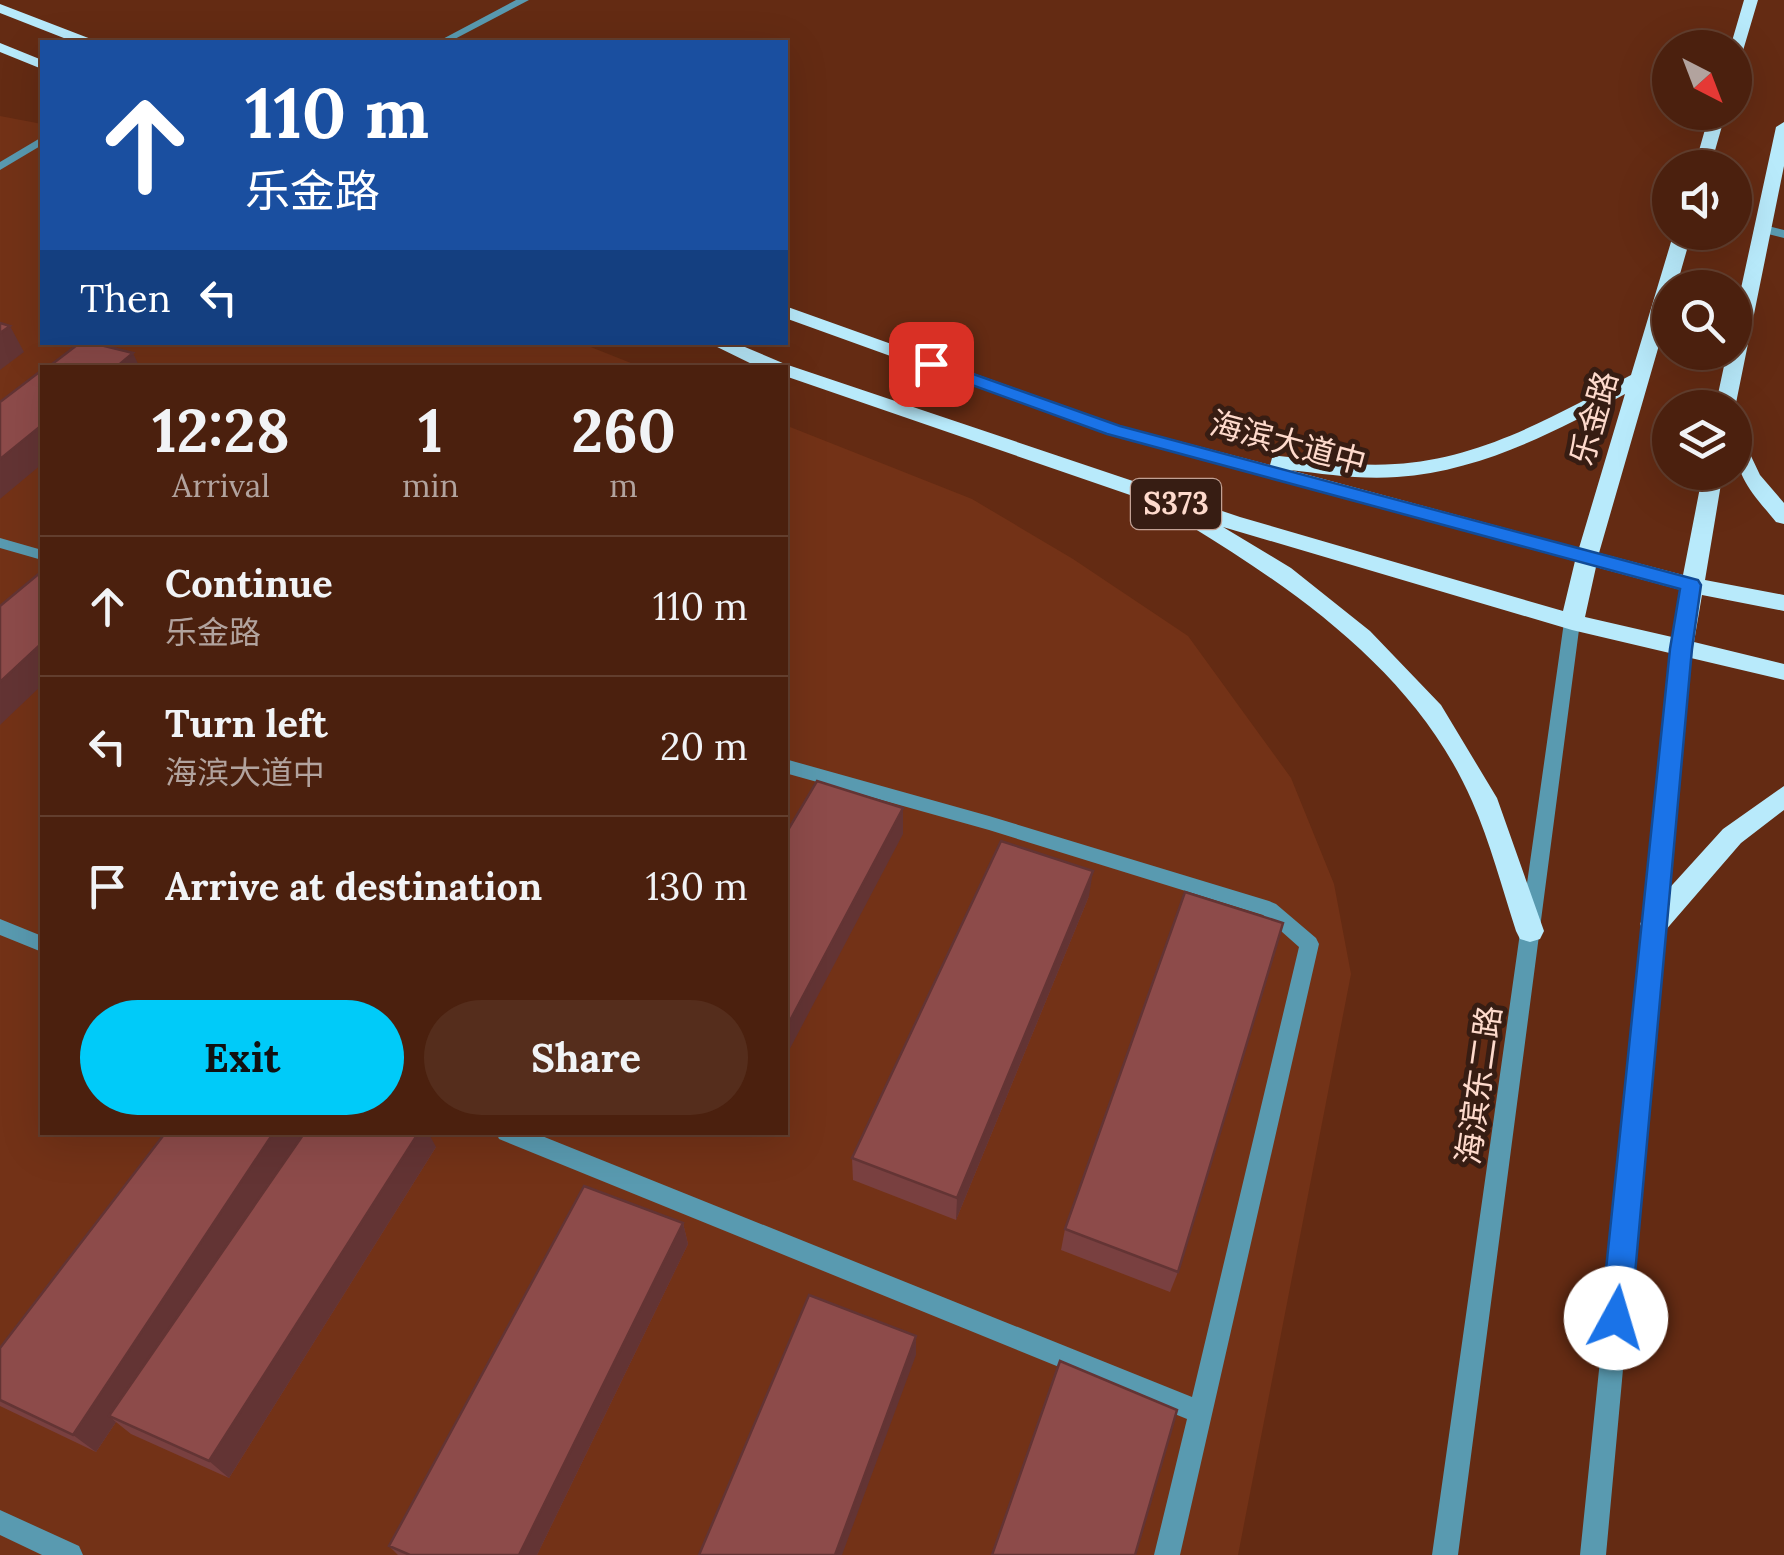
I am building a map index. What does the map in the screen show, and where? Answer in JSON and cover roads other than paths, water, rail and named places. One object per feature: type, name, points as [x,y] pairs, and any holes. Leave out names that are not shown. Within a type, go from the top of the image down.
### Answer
[{"type":"main road","points":[[1742,30],[1751,0]]},
{"type":"main road","points":[[0,8],[81,40]]},
{"type":"main road","points":[[0,47],[40,64]]},
{"type":"main road","points":[[1728,390],[1784,126]]},
{"type":"main road","name":"乐金路","points":[[1572,622],[1587,557],[1677,250]]},
{"type":"main road","name":"海滨大道中","points":[[788,313],[1114,430],[1691,585],[1784,603]]},
{"type":"main road","points":[[723,345],[771,365]]},
{"type":"main road","name":"S373","points":[[788,371],[1166,500],[1572,622],[1784,672]]},
{"type":"main road","points":[[1215,458],[1396,471],[1466,459],[1543,431],[1640,378]]},
{"type":"main road","points":[[1752,477],[1784,518]]},
{"type":"main road","points":[[1681,649],[1709,490]]},
{"type":"main road","points":[[1166,500],[1282,573],[1362,637],[1432,711],[1484,798],[1530,931]]},
{"type":"main road","points":[[1654,924],[1732,836],[1784,796]]},
{"type":"street","points":[[446,40],[524,0]]},
{"type":"street","points":[[0,168],[40,141]]},
{"type":"street","points":[[1760,228],[1784,234]]},
{"type":"street","points":[[0,542],[40,554]]},
{"type":"street","name":"海滨东二路","points":[[1444,1555],[1572,622]]},
{"type":"street","points":[[1592,1555],[1681,649]]},
{"type":"street","points":[[788,767],[990,822],[1269,909],[1309,944],[1168,1555]]},
{"type":"street","points":[[0,927],[40,943]]},
{"type":"street","points":[[513,1135],[1200,1412]]},
{"type":"street","points":[[0,1522],[70,1555]]}]
